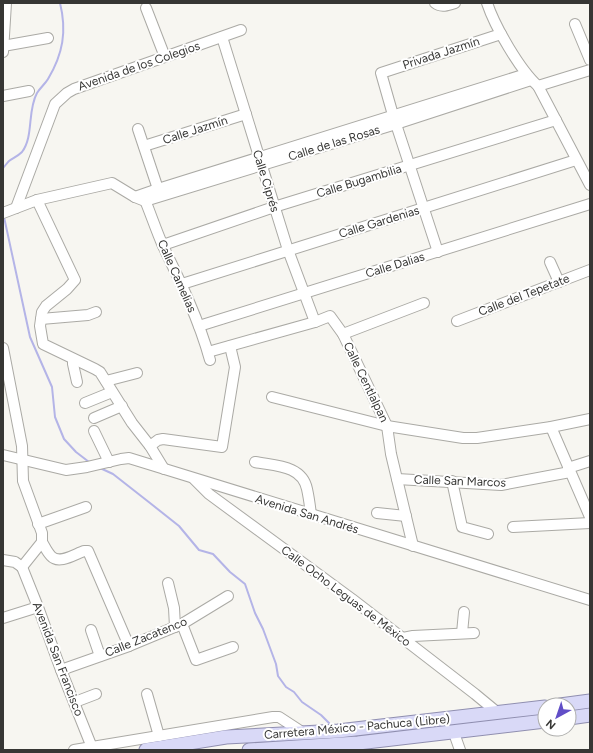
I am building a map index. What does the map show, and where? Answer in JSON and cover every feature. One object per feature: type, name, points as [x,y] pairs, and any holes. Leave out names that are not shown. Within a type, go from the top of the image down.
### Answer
[{"type":"main road","points":[[577,703],[590,701]]},
{"type":"main road","name":"Carretera México - Pachuca (Libre)","points":[[248,750],[310,742],[338,731],[537,708]]},
{"type":"main road","points":[[577,717],[590,715]]},
{"type":"main road","name":"Carretera México - Pachuca (Libre)","points":[[146,750],[226,737],[340,745],[537,722]]},
{"type":"street","points":[[3,52],[6,3]]},
{"type":"street","points":[[434,3],[446,6],[455,3]]},
{"type":"street","points":[[487,5],[501,34],[532,80],[556,120],[590,185]]},
{"type":"street","points":[[146,8],[165,57]]},
{"type":"street","points":[[575,24],[590,60]]},
{"type":"street","name":"Avenida de los Colegios","points":[[16,208],[55,104],[67,93],[74,89],[241,30]]},
{"type":"street","name":"Privada Jazmín","points":[[395,119],[381,73],[501,34]]},
{"type":"street","name":"Calle Ciprés","points":[[222,37],[288,250],[315,322]]},
{"type":"street","points":[[3,46],[48,38]]},
{"type":"street","name":"Calle de las Rosas","points":[[138,196],[260,161],[395,119],[532,80],[590,70]]},
{"type":"street","points":[[3,96],[29,91]]},
{"type":"street","name":"Calle Jazmín","points":[[144,146],[246,114]]},
{"type":"street","points":[[395,119],[438,252]]},
{"type":"street","name":"Calle Bugambilia","points":[[163,245],[274,207],[556,120]]},
{"type":"street","points":[[138,129],[158,189]]},
{"type":"street","name":"Calle Gardenias","points":[[182,284],[576,160]]},
{"type":"street","name":"Calle de las Rosas","points":[[138,196],[158,189],[260,161]]},
{"type":"street","points":[[4,212],[37,200],[112,183],[138,196]]},
{"type":"street","name":"Calle Camelias","points":[[138,196],[182,284],[209,356],[230,346]]},
{"type":"street","points":[[37,200],[75,280],[67,289],[46,306],[42,312],[40,326],[43,344],[100,372],[132,423],[150,446],[164,469]]},
{"type":"street","name":"Calle Dalias","points":[[199,326],[590,204]]},
{"type":"street","points":[[550,262],[559,282]]},
{"type":"street","name":"Calle del Tepetate","points":[[457,321],[590,270]]},
{"type":"street","points":[[342,334],[424,303]]},
{"type":"street","points":[[41,319],[88,315],[96,312]]},
{"type":"street","name":"Calle Centlalpan","points":[[315,322],[330,316],[342,334],[387,426],[397,479],[413,546]]},
{"type":"street","points":[[150,446],[163,438],[222,447],[235,367],[230,346],[315,322]]},
{"type":"street","points":[[3,348],[22,446],[24,481],[42,533],[42,542],[51,556],[56,560],[61,560],[84,551],[88,551],[129,646]]},
{"type":"street","points":[[73,358],[77,382]]},
{"type":"street","points":[[106,381],[137,373]]},
{"type":"street","points":[[85,402],[112,392]]},
{"type":"street","points":[[272,397],[387,426],[463,438],[477,438],[551,427],[590,419]]},
{"type":"street","points":[[94,418],[122,406]]},
{"type":"street","points":[[551,427],[590,517]]},
{"type":"street","points":[[94,431],[105,463]]},
{"type":"street","name":"Avenida San Andrés","points":[[3,455],[66,470],[129,458],[590,600]]},
{"type":"street","name":"Calle San Marcos","points":[[397,479],[501,485],[569,470],[590,461]]},
{"type":"street","points":[[255,462],[292,469],[300,475],[307,488],[311,515]]},
{"type":"street","name":"Calle Ocho Leguas de México","points":[[193,478],[209,494],[403,638],[498,713]]},
{"type":"street","points":[[452,481],[462,527],[488,534]]},
{"type":"street","points":[[38,524],[86,507]]},
{"type":"street","points":[[377,513],[406,516]]},
{"type":"street","points":[[513,527],[590,523]]},
{"type":"street","points":[[3,560],[15,562],[22,567],[42,542]]},
{"type":"street","name":"Avenida San Francisco","points":[[22,567],[60,670],[75,702],[93,748]]},
{"type":"street","points":[[168,583],[179,626],[196,660],[233,647]]},
{"type":"street","name":"Calle Zacatenco","points":[[60,670],[129,646],[179,626],[228,596]]},
{"type":"street","points":[[3,618],[38,607]]},
{"type":"street","points":[[462,633],[464,612]]},
{"type":"street","points":[[91,630],[100,656]]},
{"type":"street","points":[[403,638],[413,636],[474,633]]},
{"type":"street","points":[[75,702],[96,694]]},
{"type":"street","points":[[147,694],[159,736]]},
{"type":"street","points":[[74,750],[279,717],[310,742]]},
{"type":"street","points":[[454,732],[460,750]]},
{"type":"waterway","points":[[3,168],[9,161],[19,155],[26,146],[34,100],[38,91],[48,79],[57,61],[63,33],[60,3]]},
{"type":"waterway","points":[[4,217],[30,337],[52,387],[55,417],[64,439],[76,452],[89,462]]},
{"type":"waterway","points":[[100,468],[113,474],[179,526],[199,550],[213,554],[230,572],[245,584],[276,664],[278,676],[286,687],[294,692],[302,702],[321,715],[329,723]]}]
